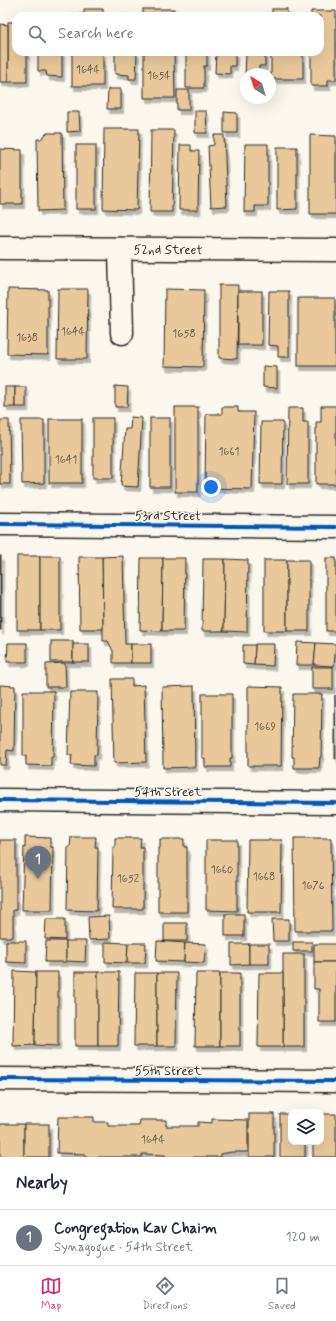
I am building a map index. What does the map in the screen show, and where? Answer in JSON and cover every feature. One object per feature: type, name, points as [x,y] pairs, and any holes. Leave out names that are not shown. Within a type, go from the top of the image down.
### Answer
[{"type":"street","name":"52nd Street","points":[[0,248],[336,250]]},
{"type":"street","points":[[120,249],[122,333]]},
{"type":"street","name":"53rd Street","points":[[0,524],[336,527]]},
{"type":"street","name":"54th Street","points":[[0,800],[336,803]]},
{"type":"street","name":"55th Street","points":[[0,1079],[336,1081]]},
{"type":"building","points":[[84,9],[103,9],[103,12],[84,12]]},
{"type":"building","points":[[143,9],[174,9],[174,12],[143,12]]},
{"type":"building","points":[[272,9],[287,9],[287,12],[272,12]]},
{"type":"building","points":[[336,11],[336,80],[328,80],[328,86],[311,86],[311,56],[324,56],[324,12],[311,12]]},
{"type":"building","points":[[8,22],[12,22],[12,56],[27,56],[27,82],[8,82]]},
{"type":"building","points":[[0,24],[8,25],[8,82],[0,82]]},
{"type":"building","points":[[38,56],[62,56],[62,77],[47,76],[46,71],[38,71]]},
{"type":"building","points":[[72,56],[103,56],[103,86],[72,86]]},
{"type":"building","points":[[115,56],[137,56],[136,79],[129,79],[129,75],[115,74]]},
{"type":"building","points":[[144,56],[174,56],[175,98],[144,98]]},
{"type":"building","points":[[186,56],[207,56],[207,66],[204,66],[204,88],[186,88]]},
{"type":"building","points":[[216,56],[235,56],[235,66],[230,66],[230,74],[215,73]]},
{"type":"building","points":[[246,56],[265,56],[265,66],[259,66],[259,68],[245,68]]},
{"type":"building","points":[[271,56],[303,56],[303,79],[276,79],[276,68],[271,68]]},
{"type":"building","points":[[108,89],[121,89],[121,109],[107,109]]},
{"type":"building","points":[[177,90],[189,90],[189,110],[177,110]]},
{"type":"building","points":[[195,111],[206,111],[207,133],[195,133]]},
{"type":"building","points":[[67,112],[79,112],[80,131],[67,132]]},
{"type":"building","points":[[224,112],[237,113],[237,133],[224,133]]},
{"type":"building","points":[[104,129],[139,129],[137,210],[103,209]]},
{"type":"building","points":[[151,130],[174,130],[172,212],[150,212]]},
{"type":"building","points":[[47,133],[62,133],[63,210],[38,211],[37,139],[41,139]]},
{"type":"building","points":[[214,135],[224,135],[227,206],[211,207],[208,146],[214,145]]},
{"type":"building","points":[[310,135],[336,136],[336,214],[310,214]]},
{"type":"building","points":[[245,144],[268,144],[268,206],[255,206],[255,212],[244,212]]},
{"type":"building","points":[[76,145],[96,145],[96,209],[76,209]]},
{"type":"building","points":[[180,145],[191,145],[191,151],[199,151],[198,210],[179,210]]},
{"type":"building","points":[[277,147],[297,147],[297,209],[277,210]]},
{"type":"building","points":[[0,149],[22,150],[22,204],[0,204]]},
{"type":"building","points":[[219,285],[238,285],[237,359],[219,358]]},
{"type":"building","points":[[8,289],[48,290],[48,355],[7,354]]},
{"type":"building","points":[[58,289],[88,289],[87,359],[57,359]]},
{"type":"building","points":[[165,289],[204,290],[203,367],[164,366]]},
{"type":"building","points":[[238,291],[262,291],[262,345],[238,345]]},
{"type":"building","points":[[269,291],[289,291],[289,357],[278,357],[278,346],[268,345]]},
{"type":"building","points":[[298,298],[335,298],[335,366],[298,366]]},
{"type":"building","points":[[263,366],[277,367],[277,388],[263,387]]},
{"type":"building","points":[[115,386],[128,387],[127,407],[115,407]]},
{"type":"building","points":[[5,387],[15,387],[15,407],[5,407]]},
{"type":"building","points":[[15,387],[26,387],[26,407],[15,407]]},
{"type":"building","points":[[321,406],[336,406],[336,484],[316,484],[316,422],[321,422]]},
{"type":"building","points":[[175,407],[198,407],[198,492],[175,492]]},
{"type":"building","points":[[222,407],[238,407],[238,412],[254,412],[252,489],[205,488],[206,414],[222,414]]},
{"type":"building","points":[[288,408],[303,408],[303,422],[308,422],[308,484],[287,484]]},
{"type":"building","points":[[131,417],[142,418],[138,487],[121,486],[125,429],[130,429]]},
{"type":"building","points":[[93,418],[113,418],[113,478],[93,478]]},
{"type":"building","points":[[150,418],[170,418],[170,487],[150,487]]},
{"type":"building","points":[[49,419],[82,419],[82,483],[49,483]]},
{"type":"building","points":[[0,420],[9,420],[10,484],[0,484]]},
{"type":"building","points":[[21,420],[44,420],[44,483],[22,484]]},
{"type":"building","points":[[261,422],[283,422],[282,484],[260,484]]},
{"type":"building","points":[[1,556],[1,630],[0,630]]},
{"type":"building","points":[[17,556],[40,556],[40,630],[17,630]]},
{"type":"building","points":[[40,556],[60,556],[60,630],[40,630]]},
{"type":"building","points":[[123,556],[125,644],[131,644],[131,663],[113,663],[113,651],[108,641],[103,641],[102,557]]},
{"type":"building","points":[[79,557],[102,557],[103,629],[80,629]]},
{"type":"building","points":[[141,558],[163,558],[162,631],[140,630]]},
{"type":"building","points":[[163,558],[185,558],[184,631],[162,631]]},
{"type":"building","points":[[326,558],[336,558],[336,631],[326,631]]},
{"type":"building","points":[[203,559],[225,559],[224,631],[202,631]]},
{"type":"building","points":[[225,559],[248,560],[247,632],[224,631]]},
{"type":"building","points":[[264,560],[287,560],[287,631],[264,631]]},
{"type":"building","points":[[287,560],[309,560],[309,631],[287,631]]},
{"type":"building","points":[[51,641],[73,641],[73,662],[51,662]]},
{"type":"building","points":[[297,642],[316,643],[314,665],[296,665]]},
{"type":"building","points":[[8,643],[27,643],[27,662],[7,662]]},
{"type":"building","points":[[316,643],[336,644],[334,666],[314,665]]},
{"type":"building","points":[[73,644],[89,644],[89,662],[73,662]]},
{"type":"building","points":[[131,644],[151,644],[151,663],[131,663]]},
{"type":"building","points":[[255,644],[274,644],[273,666],[254,665]]},
{"type":"building","points":[[243,645],[255,645],[254,665],[243,664]]},
{"type":"building","points":[[65,663],[66,687],[46,687],[46,664]]},
{"type":"building","points":[[312,667],[333,667],[333,689],[312,689]]},
{"type":"building","points":[[112,679],[132,679],[132,686],[144,685],[146,762],[114,763]]},
{"type":"building","points":[[0,685],[15,686],[14,751],[7,750],[6,765],[0,765]]},
{"type":"building","points":[[194,686],[195,767],[163,768],[162,687]]},
{"type":"building","points":[[248,686],[282,687],[281,766],[248,766]]},
{"type":"building","points":[[23,691],[54,691],[53,757],[51,757],[51,766],[26,765],[26,756],[23,756]]},
{"type":"building","points":[[70,692],[98,692],[97,755],[94,755],[94,766],[71,765],[72,755],[68,755]]},
{"type":"building","points":[[202,694],[232,694],[232,758],[230,758],[230,767],[205,767],[205,758],[202,758]]},
{"type":"building","points":[[293,694],[322,694],[321,757],[319,768],[294,768],[294,757],[292,757]]},
{"type":"building","points":[[335,695],[336,759],[335,759]]},
{"type":"building","points":[[25,837],[50,838],[50,847],[53,847],[52,910],[22,910]]},
{"type":"building","points":[[71,837],[96,837],[95,847],[98,847],[97,911],[67,910],[68,847],[70,847]]},
{"type":"building","points":[[115,838],[141,838],[140,847],[143,847],[143,909],[112,909],[113,847],[115,847]]},
{"type":"building","points":[[294,838],[331,838],[332,931],[295,931]]},
{"type":"building","points":[[160,839],[184,839],[184,847],[187,847],[187,912],[158,912],[158,848],[160,848]]},
{"type":"building","points":[[0,840],[16,840],[16,910],[13,910],[13,937],[0,937]]},
{"type":"building","points":[[206,840],[237,840],[237,911],[206,910]]},
{"type":"building","points":[[248,840],[282,840],[281,912],[247,912]]},
{"type":"building","points":[[225,914],[244,914],[244,936],[225,936]]},
{"type":"building","points":[[109,916],[110,939],[89,940],[88,917]]},
{"type":"building","points":[[46,919],[65,919],[65,940],[45,939]]},
{"type":"building","points":[[272,919],[289,919],[289,941],[273,941]]},
{"type":"building","points":[[164,923],[187,923],[187,941],[164,941]]},
{"type":"building","points":[[6,941],[26,941],[26,963],[6,962]]},
{"type":"building","points":[[46,941],[66,941],[66,962],[45,962]]},
{"type":"building","points":[[66,941],[86,941],[85,962],[66,961]]},
{"type":"building","points":[[157,941],[185,943],[184,962],[156,961]]},
{"type":"building","points":[[105,942],[128,943],[127,963],[105,962]]},
{"type":"building","points":[[293,942],[312,942],[312,951],[293,951]]},
{"type":"building","points":[[128,943],[146,943],[145,963],[127,963]]},
{"type":"building","points":[[185,943],[206,944],[204,963],[184,962]]},
{"type":"building","points":[[231,944],[249,944],[249,964],[231,965]]},
{"type":"building","points":[[249,944],[269,944],[269,964],[249,964]]},
{"type":"building","points":[[314,944],[336,944],[336,962],[314,962]]},
{"type":"building","points":[[283,954],[304,954],[304,1047],[283,1047]]},
{"type":"building","points":[[314,962],[336,962],[336,1022],[319,1022],[319,989],[314,989]]},
{"type":"building","points":[[14,971],[36,972],[35,1045],[13,1046]]},
{"type":"building","points":[[36,972],[58,972],[58,1046],[35,1045]]},
{"type":"building","points":[[75,972],[98,972],[98,1046],[75,1046]]},
{"type":"building","points":[[98,972],[119,972],[118,1046],[98,1046]]},
{"type":"building","points":[[135,973],[157,973],[157,1046],[134,1046]]},
{"type":"building","points":[[157,973],[177,973],[176,1046],[157,1046]]},
{"type":"building","points":[[196,973],[220,973],[220,1046],[195,1046]]},
{"type":"building","points":[[220,973],[240,973],[240,1046],[220,1046]]},
{"type":"building","points":[[259,973],[283,973],[283,1047],[258,1047]]},
{"type":"building","points":[[249,1114],[274,1114],[274,1157],[249,1157]]},
{"type":"building","points":[[280,1114],[288,1114],[288,1145],[305,1145],[305,1157],[280,1157]]},
{"type":"building","points":[[324,1114],[336,1114],[336,1157],[313,1157],[313,1145],[324,1145]]},
{"type":"building","points":[[58,1117],[94,1117],[94,1122],[108,1122],[108,1126],[139,1126],[140,1120],[166,1120],[166,1126],[198,1126],[198,1122],[212,1123],[212,1119],[248,1120],[248,1152],[220,1154],[220,1157],[165,1157],[165,1155],[142,1154],[142,1157],[85,1157],[85,1154],[57,1153]]},
{"type":"building","points":[[0,1124],[24,1124],[24,1157],[0,1157]]},
{"type":"building","points":[[24,1124],[49,1124],[49,1157],[24,1157]]},
{"type":"cycle path","points":[[0,524],[336,527]]},
{"type":"cycle path","points":[[0,800],[336,803]]},
{"type":"cycle path","points":[[0,1079],[336,1081]]},
{"type":"place","name":"Congregation Kav Chaim","points":[[38,879]]}]
